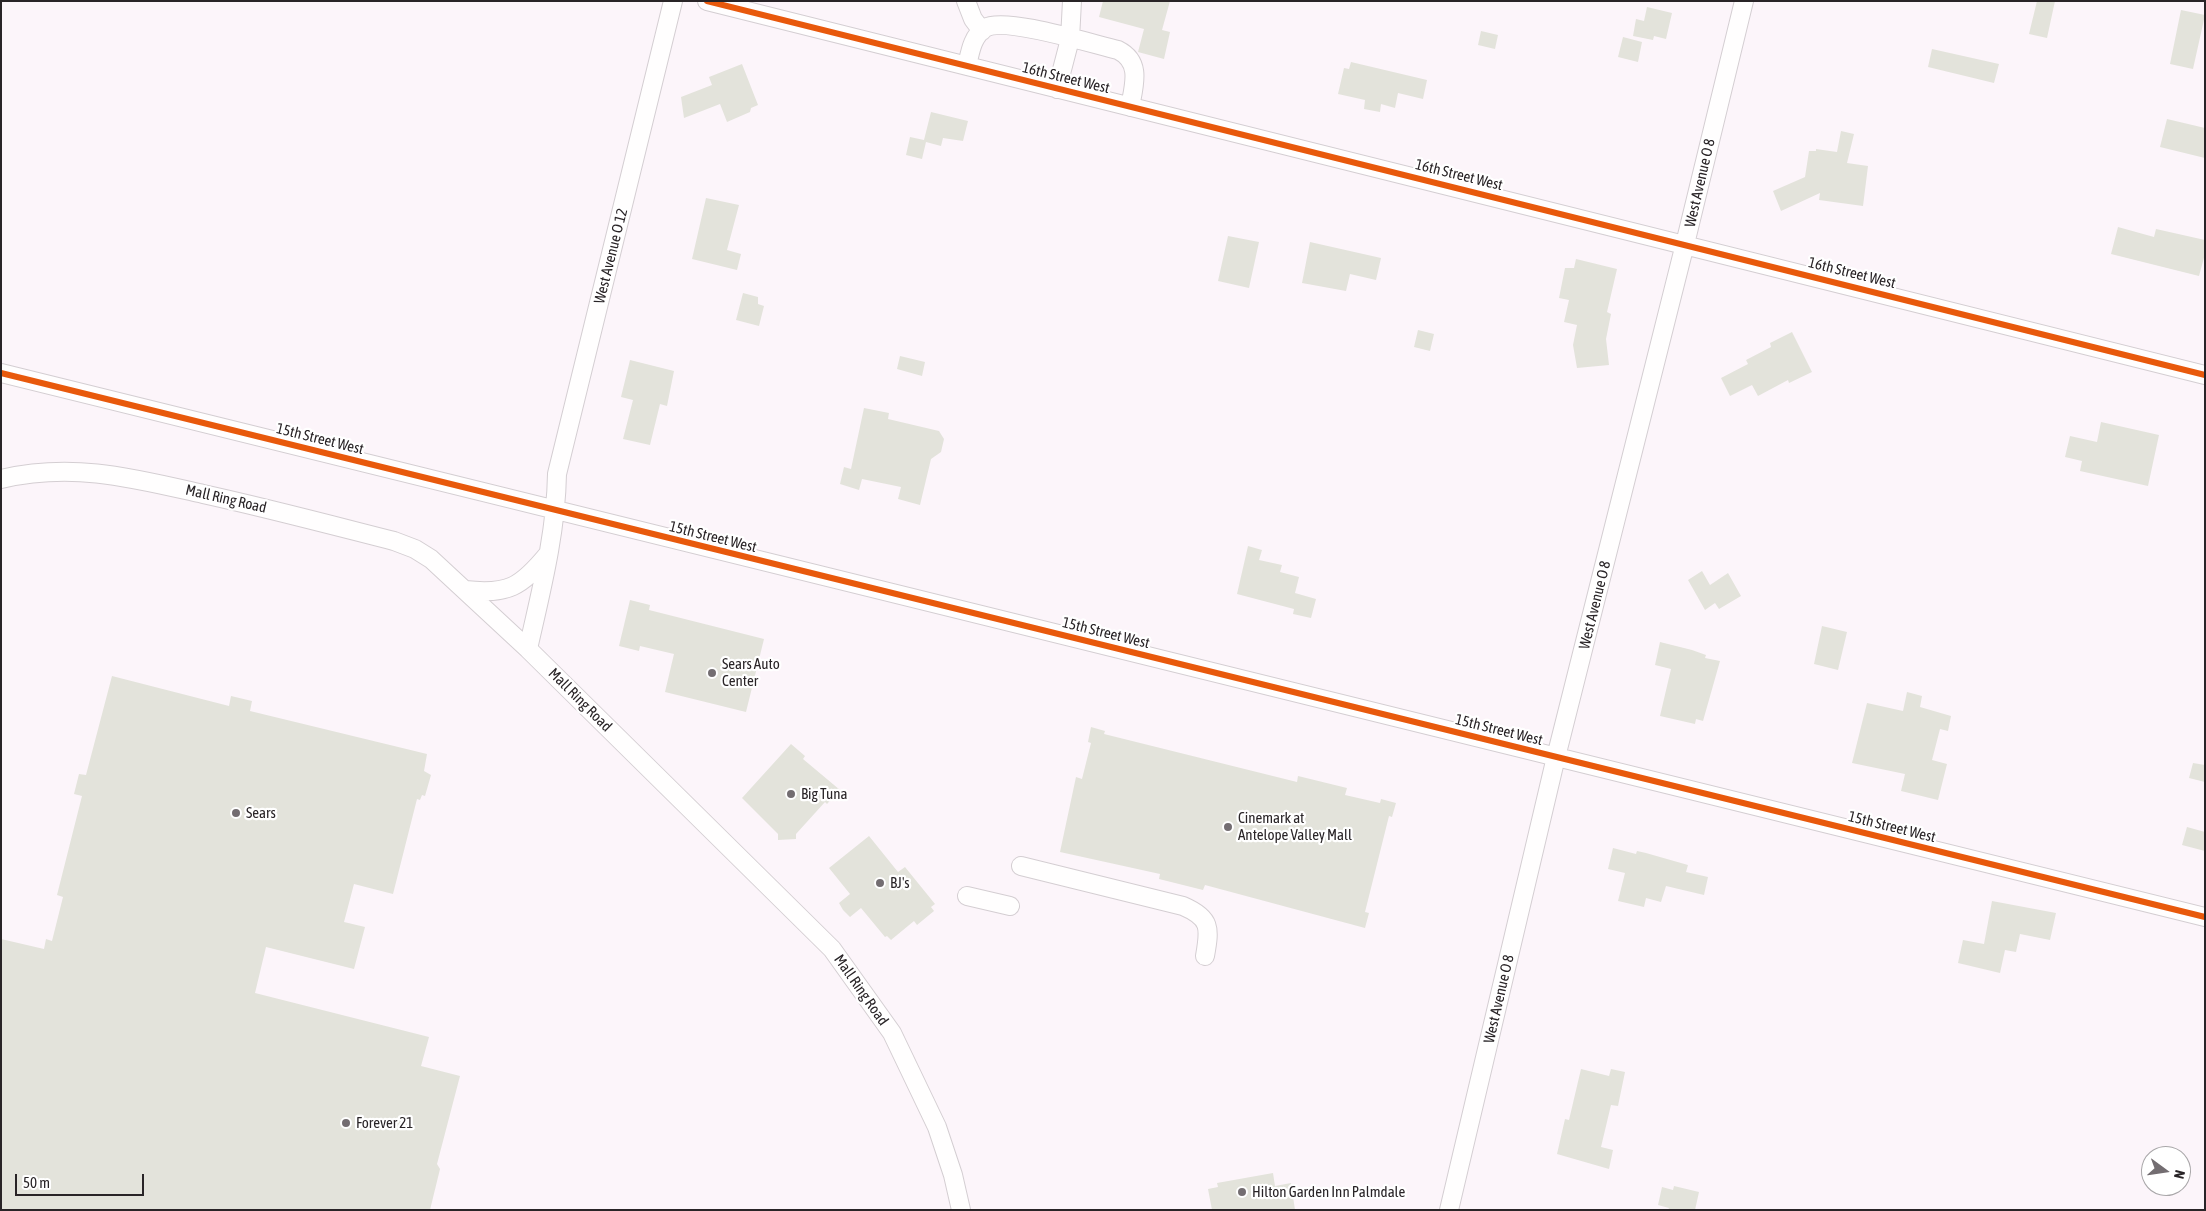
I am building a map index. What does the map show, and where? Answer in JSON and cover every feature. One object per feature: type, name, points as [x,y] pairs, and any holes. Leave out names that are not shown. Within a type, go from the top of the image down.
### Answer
[{"type":"street","name":"West Avenue O 12","points":[[528,649],[550,552],[557,511],[557,474],[673,1]]},
{"type":"street","name":"16th Street West","points":[[706,1],[2205,375]]},
{"type":"street","points":[[966,1],[973,19],[982,31]]},
{"type":"street","points":[[1057,89],[1070,39],[1072,1]]},
{"type":"street","name":"West Avenue O 8","points":[[1449,1210],[1556,757],[1686,244],[1744,1]]},
{"type":"street","points":[[967,66],[974,41],[982,31],[992,25],[1003,24],[1070,39],[1127,55],[1136,72],[1130,107]]},
{"type":"street","name":"15th Street West","points":[[1,373],[2205,917]]},
{"type":"street","name":"Mall Ring Road","points":[[1,479],[40,471],[109,474],[255,505],[405,545],[430,559],[528,649],[832,949],[892,1034],[936,1127],[953,1175],[961,1210]]},
{"type":"street","points":[[465,590],[487,592],[508,589],[530,576],[550,552]]},
{"type":"street","points":[[1020,866],[1184,906],[1200,913],[1204,919],[1209,936],[1205,956]]},
{"type":"street","points":[[967,896],[1010,906]]},
{"type":"building","points":[[1103,1],[1170,1],[1162,30],[1170,32],[1164,59],[1138,52],[1144,29],[1099,17]]},
{"type":"building","points":[[2037,1],[2055,1],[2047,38],[2029,34]]},
{"type":"building","points":[[1647,7],[1672,13],[1666,39],[1654,36],[1653,40],[1633,36],[1636,19],[1644,21]]},
{"type":"building","points":[[2181,10],[2205,15],[2193,69],[2170,64]]},
{"type":"building","points":[[1481,31],[1498,35],[1495,49],[1478,45]]},
{"type":"building","points":[[1623,37],[1642,42],[1638,62],[1618,57]]},
{"type":"building","points":[[1932,49],[1999,64],[1994,83],[1928,67]]},
{"type":"building","points":[[1351,62],[1427,80],[1423,99],[1398,93],[1395,108],[1381,104],[1380,112],[1364,109],[1365,100],[1338,94],[1344,68],[1349,69]]},
{"type":"building","points":[[742,64],[758,105],[751,108],[750,112],[727,122],[720,104],[684,118],[681,97],[712,85],[709,77]]},
{"type":"building","points":[[931,112],[968,121],[963,141],[943,138],[941,146],[926,142],[922,159],[906,155],[910,137],[924,140]]},
{"type":"building","points":[[2167,119],[2205,128],[2205,158],[2160,147]]},
{"type":"building","points":[[1841,131],[1854,134],[1847,163],[1868,166],[1863,206],[1819,200],[1820,193],[1781,211],[1773,191],[1805,177],[1809,151],[1816,151],[1816,149],[1837,152]]},
{"type":"building","points":[[706,198],[739,205],[727,250],[741,254],[737,270],[692,259]]},
{"type":"building","points":[[2118,227],[2154,237],[2156,229],[2205,240],[2205,254],[2199,276],[2111,254]]},
{"type":"building","points":[[1228,236],[1259,242],[1249,288],[1218,281]]},
{"type":"building","points":[[1310,242],[1381,258],[1376,280],[1350,274],[1346,291],[1302,283]]},
{"type":"building","points":[[1576,259],[1617,269],[1607,312],[1611,314],[1606,339],[1609,365],[1577,368],[1573,345],[1577,325],[1564,322],[1569,300],[1559,298],[1565,268],[1574,268]]},
{"type":"building","points":[[743,293],[758,297],[758,304],[764,306],[759,326],[736,320]]},
{"type":"building","points":[[1418,330],[1434,334],[1430,351],[1414,347]]},
{"type":"building","points":[[1792,332],[1812,372],[1789,383],[1788,380],[1758,396],[1752,385],[1730,396],[1721,378],[1748,364],[1746,360],[1771,347],[1770,343]]},
{"type":"building","points":[[900,356],[925,362],[922,376],[897,369]]},
{"type":"building","points":[[630,360],[674,371],[667,406],[660,404],[650,445],[623,439],[633,400],[621,397]]},
{"type":"building","points":[[864,408],[889,413],[888,419],[939,431],[944,439],[941,452],[931,459],[920,505],[898,499],[901,487],[862,479],[859,490],[840,484],[844,467],[851,469]]},
{"type":"building","points":[[2101,422],[2159,435],[2148,486],[2080,471],[2082,461],[2065,457],[2070,436],[2097,442]]},
{"type":"building","points":[[1248,546],[1262,550],[1259,560],[1282,565],[1280,572],[1299,577],[1295,593],[1316,599],[1311,618],[1293,614],[1294,609],[1237,594]]},
{"type":"building","points":[[1702,571],[1710,585],[1728,573],[1741,596],[1719,609],[1715,603],[1705,610],[1688,580]]},
{"type":"building","name":"Sears Auto Center","points":[[630,600],[650,605],[649,610],[764,639],[746,712],[665,692],[674,654],[640,646],[639,651],[619,646]]},
{"type":"building","points":[[1822,626],[1847,632],[1838,670],[1814,664]]},
{"type":"building","points":[[1660,642],[1692,650],[1706,655],[1705,658],[1720,661],[1703,721],[1696,719],[1695,724],[1660,716],[1671,669],[1655,665]]},
{"type":"building","points":[[112,676],[229,706],[231,696],[252,701],[250,711],[427,754],[424,771],[431,775],[425,796],[422,795],[420,800],[417,799],[393,894],[354,884],[344,922],[365,927],[354,969],[266,947],[255,993],[429,1037],[421,1066],[460,1076],[437,1164],[440,1169],[430,1210],[1,1210],[1,939],[44,949],[46,939],[52,941],[63,897],[57,895],[82,796],[74,794],[79,774],[86,775]]},
{"type":"building","points":[[1907,692],[1922,696],[1920,707],[1951,716],[1948,731],[1940,729],[1932,760],[1947,764],[1938,800],[1901,791],[1905,774],[1852,763],[1867,703],[1903,711]]},
{"type":"building","name":"Cinemark at Antelope Valley Mall","points":[[1091,727],[1105,731],[1104,734],[1297,782],[1298,776],[1347,788],[1345,795],[1380,803],[1381,799],[1396,803],[1392,817],[1389,816],[1365,912],[1369,913],[1365,928],[1205,885],[1203,890],[1159,879],[1160,874],[1060,852],[1076,777],[1082,779],[1091,743],[1088,742]]},
{"type":"building","name":"Big Tuna","points":[[791,744],[805,756],[803,759],[840,790],[827,804],[825,802],[796,834],[796,839],[778,840],[778,834],[742,798]]},
{"type":"building","points":[[2193,763],[2205,765],[2205,782],[2189,778]]},
{"type":"building","points":[[2187,827],[2205,832],[2205,851],[2182,845]]},
{"type":"building","name":"BJ's","points":[[869,836],[898,872],[905,867],[935,904],[931,907],[934,911],[917,925],[914,921],[891,940],[887,936],[885,937],[861,908],[850,917],[843,910],[839,903],[850,894],[829,868]]},
{"type":"building","points":[[1613,848],[1636,854],[1637,851],[1646,853],[1688,865],[1686,872],[1708,877],[1704,895],[1666,886],[1661,902],[1646,898],[1644,907],[1618,901],[1625,873],[1608,869]]},
{"type":"building","points":[[1992,901],[2056,913],[2050,940],[2020,934],[2016,952],[2005,950],[2000,973],[1958,963],[1963,940],[1984,944]]},
{"type":"building","points":[[1581,1069],[1609,1076],[1611,1069],[1625,1072],[1618,1106],[1611,1105],[1601,1147],[1613,1150],[1609,1169],[1557,1154],[1565,1119],[1569,1120]]},
{"type":"building","name":"Hilton Garden Inn Palmdale","points":[[1273,1173],[1275,1186],[1291,1183],[1295,1210],[1212,1210],[1208,1189],[1218,1187],[1217,1183]]},
{"type":"building","points":[[1674,1186],[1699,1192],[1695,1210],[1668,1210],[1669,1208],[1658,1205],[1662,1187],[1673,1190]]},
{"type":"cycle path","points":[[707,1],[2205,375]]},
{"type":"cycle path","points":[[1,373],[2205,917]]},
{"type":"place","name":"Sears Auto Center","points":[[712,673]]},
{"type":"place","name":"Big Tuna","points":[[791,794]]},
{"type":"place","name":"Sears","points":[[236,813]]},
{"type":"place","name":"Cinemark at Antelope Valley Mall","points":[[1228,827]]},
{"type":"place","name":"BJ's","points":[[880,883]]},
{"type":"place","name":"Forever 21","points":[[346,1123]]},
{"type":"place","name":"Hilton Garden Inn Palmdale","points":[[1242,1192]]}]
